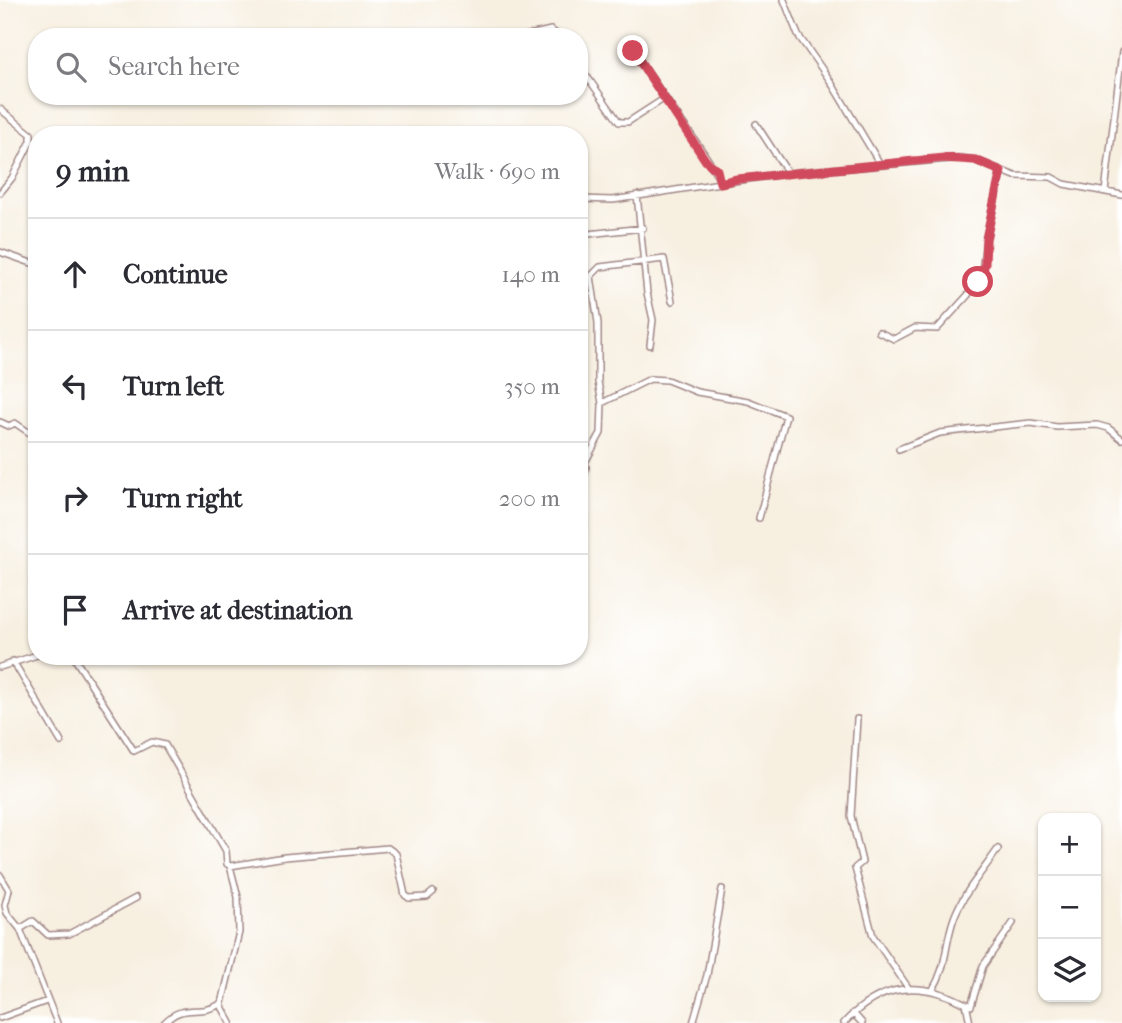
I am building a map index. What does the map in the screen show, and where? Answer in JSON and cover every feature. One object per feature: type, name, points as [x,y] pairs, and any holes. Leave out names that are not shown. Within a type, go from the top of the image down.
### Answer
[{"type":"street","points":[[784,0],[799,35],[830,79],[880,164]]},
{"type":"street","points":[[633,51],[706,161],[717,170],[720,183]]},
{"type":"street","points":[[1105,192],[1122,52]]},
{"type":"street","points":[[588,78],[619,122],[628,122],[665,98]]},
{"type":"street","points":[[0,109],[28,132]]},
{"type":"street","points":[[757,124],[788,173]]},
{"type":"street","points":[[0,193],[12,178],[28,147]]},
{"type":"street","points":[[588,199],[613,200],[788,173],[960,158],[975,160],[1022,177],[1051,177],[1065,184],[1122,195]]},
{"type":"street","points":[[879,332],[894,339],[915,328],[937,329],[968,295],[985,264],[986,239],[1001,171]]},
{"type":"street","points":[[638,195],[653,320],[650,345]]},
{"type":"street","points":[[588,234],[642,228]]},
{"type":"street","points":[[0,252],[28,262]]},
{"type":"street","points":[[588,454],[601,433],[602,403],[598,382],[598,323],[591,276],[600,267],[664,258],[672,300]]},
{"type":"street","points":[[602,403],[649,379],[667,380],[697,392],[748,401],[786,416],[759,518]]},
{"type":"street","points":[[0,422],[9,426],[15,423],[28,432]]},
{"type":"street","points":[[899,449],[940,433],[1031,423],[1057,427],[1097,425],[1108,428],[1122,439]]},
{"type":"street","points":[[0,667],[28,657]]},
{"type":"street","points":[[13,661],[61,742]]},
{"type":"street","points":[[79,665],[134,751],[152,742],[165,745],[226,851],[227,864],[230,866],[238,897],[239,932],[221,1005],[230,1023]]},
{"type":"street","points":[[857,719],[851,817],[862,862],[855,868],[873,936],[908,989]]},
{"type":"street","points":[[230,866],[285,857],[388,848],[396,854],[405,895],[409,898],[427,897],[433,892]]},
{"type":"street","points":[[932,991],[945,970],[947,939],[962,900],[998,849]]},
{"type":"street","points":[[0,875],[9,890],[5,905],[7,913],[20,929],[57,1023]]},
{"type":"street","points":[[693,1023],[707,975],[722,889]]},
{"type":"street","points":[[0,894],[9,890]]},
{"type":"street","points":[[20,929],[33,921],[48,935],[65,935],[92,924],[136,898]]},
{"type":"street","points":[[844,1023],[853,1013],[881,994],[908,989],[932,991],[971,1006],[983,967],[1013,923]]},
{"type":"street","points":[[0,1018],[47,1001]]},
{"type":"street","points":[[966,1004],[970,1023]]},
{"type":"street","points":[[164,1023],[177,1010],[193,1011],[221,1005]]},
{"type":"street","points":[[853,1013],[862,1023]]},
{"type":"route","points":[[633,51],[655,80],[706,161],[717,170],[720,183],[788,173],[944,158],[975,160],[1001,171],[986,239],[985,264],[978,282]]}]
